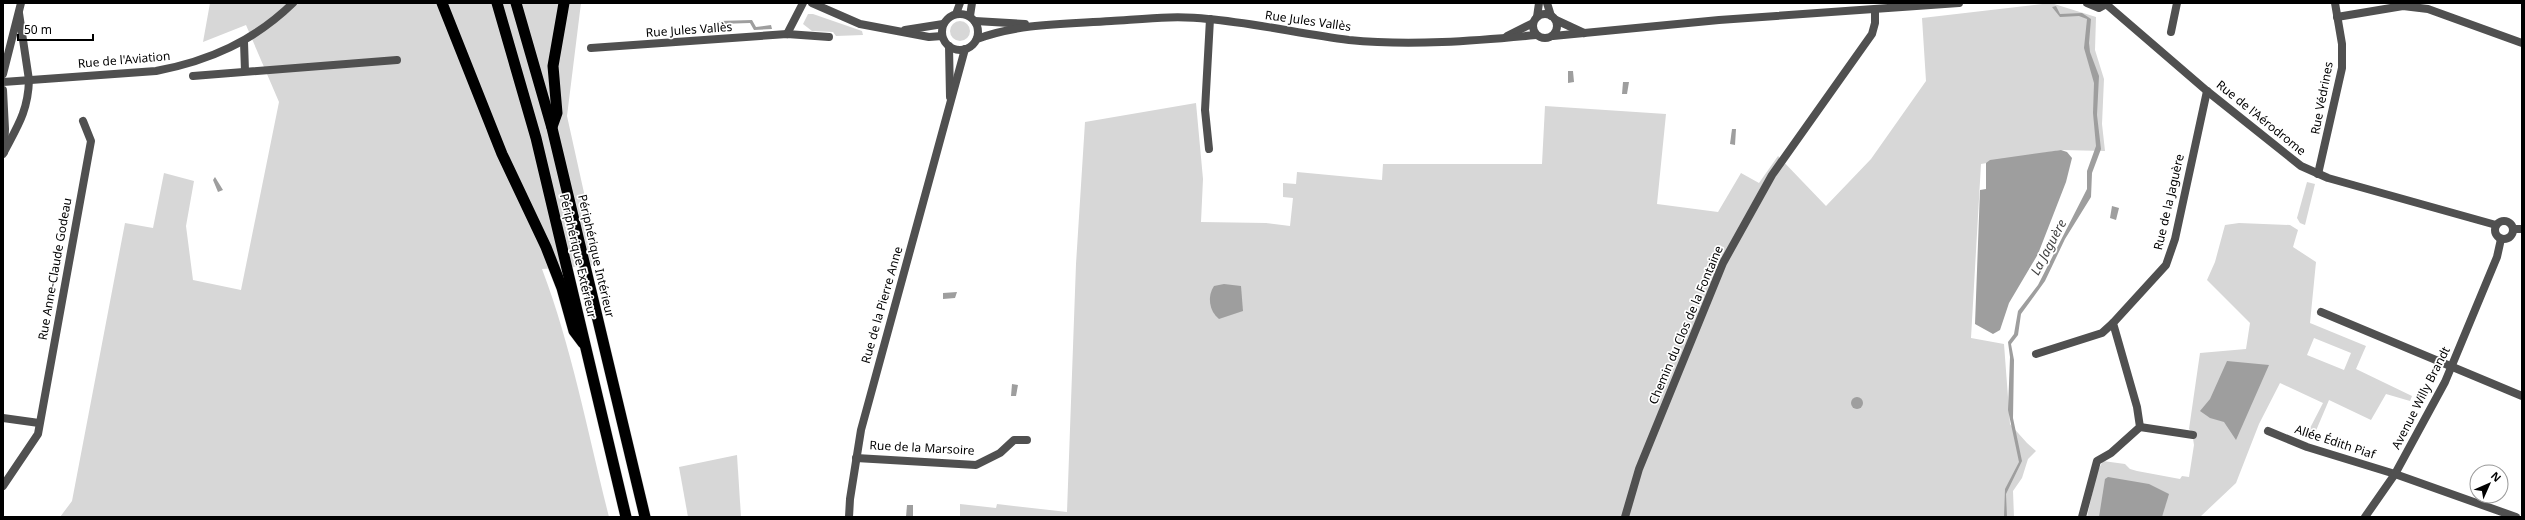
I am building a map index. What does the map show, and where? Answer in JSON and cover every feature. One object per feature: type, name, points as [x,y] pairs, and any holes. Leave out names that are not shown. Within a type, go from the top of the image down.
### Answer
[{"type":"highway","points":[[442,3],[502,154],[546,247],[562,288],[574,331],[585,346]]},
{"type":"highway","name":"Périphérique Extérieur","points":[[497,3],[536,138],[626,517]]},
{"type":"highway","name":"Périphérique Intérieur","points":[[516,3],[552,128],[645,517]]},
{"type":"highway","points":[[552,128],[557,112],[553,66],[564,3]]},
{"type":"street","points":[[3,74],[21,3]]},
{"type":"street","name":"Rue de l'Aviation","points":[[3,82],[156,71],[192,63],[244,42],[273,22],[293,3]]},
{"type":"street","points":[[787,34],[803,3]]},
{"type":"street","points":[[812,3],[860,24],[928,37],[942,36]]},
{"type":"street","points":[[900,31],[944,24],[956,14],[960,3]]},
{"type":"street","points":[[972,3],[972,19]]},
{"type":"street","points":[[1539,3],[1535,20],[1536,35],[1544,39],[1553,36],[1719,20],[1875,10],[1887,6],[1960,3]]},
{"type":"street","points":[[1547,3],[1557,31],[1553,36]]},
{"type":"street","points":[[2087,3],[2094,7],[2107,4]]},
{"type":"street","points":[[2171,32],[2177,3]]},
{"type":"street","name":"Rue Védrines","points":[[2318,174],[2342,68],[2342,44],[2335,3]]},
{"type":"street","name":"Rue de l'Aérodrome","points":[[2107,4],[2207,91],[2291,160],[2318,174],[2496,226]]},
{"type":"street","points":[[2337,16],[2403,6],[2428,9],[2522,43]]},
{"type":"street","name":"Chemin du Clos de la Fontaine","points":[[1625,517],[1639,469],[1723,263],[1772,176],[1872,34],[1876,23],[1875,10]]},
{"type":"street","points":[[3,154],[16,133],[26,106],[29,80],[19,13]]},
{"type":"street","points":[[944,24],[942,36],[949,46],[965,49],[977,39],[978,27],[972,19],[956,14]]},
{"type":"street","points":[[1535,20],[1544,14],[1584,33]]},
{"type":"street","name":"Rue Jules Vallès","points":[[977,39],[996,32],[1039,25],[1161,18],[1210,19],[1349,40],[1388,42],[1502,39],[1536,35]]},
{"type":"street","name":"Rue Jules Vallès","points":[[972,19],[1039,25]]},
{"type":"street","points":[[1209,149],[1205,110],[1210,19]]},
{"type":"street","name":"Rue Jules Vallès","points":[[1502,39],[1535,20]]},
{"type":"street","name":"Rue Jules Vallès","points":[[592,48],[787,34],[829,37]]},
{"type":"street","points":[[244,42],[244,71]]},
{"type":"street","name":"Rue de la Pierre Anne","points":[[949,46],[951,102]]},
{"type":"street","name":"Rue de la Pierre Anne","points":[[849,517],[856,458],[874,378],[965,49]]},
{"type":"street","points":[[193,76],[397,60]]},
{"type":"street","points":[[3,90],[5,129],[3,154]]},
{"type":"street","name":"Rue de la Jaguère","points":[[2036,354],[2054,350],[2102,334],[2166,265],[2175,239],[2207,91]]},
{"type":"street","name":"Rue Anne-Claude Godeau","points":[[3,486],[38,434],[91,141],[83,121]]},
{"type":"street","points":[[2504,220],[2511,223],[2518,229],[2510,238],[2501,239],[2495,233],[2496,226],[2504,220]]},
{"type":"street","name":"Avenue Willy Brandt","points":[[2365,517],[2395,474],[2452,367],[2497,257],[2501,239]]},
{"type":"street","points":[[2321,312],[2522,396]]},
{"type":"street","points":[[2113,323],[2137,407],[2140,427]]},
{"type":"street","points":[[3,418],[39,423]]},
{"type":"street","points":[[2140,427],[2193,435]]},
{"type":"street","points":[[2082,517],[2097,461],[2120,445],[2140,427]]},
{"type":"street","name":"Allée Édith Piaf","points":[[2268,431],[2307,448],[2395,474],[2516,517]]},
{"type":"street","name":"Rue de la Marsoire","points":[[856,458],[976,465],[1000,453],[1014,440],[1027,440]]},
{"type":"shaded area","points":[[210,3],[581,3],[567,116],[600,265],[542,269],[553,299],[571,360],[609,517],[60,517],[72,501],[125,223],[153,228],[164,173],[194,181],[186,226],[193,280],[241,290],[279,102],[246,25],[203,42]]},
{"type":"shaded area","points":[[2051,3],[2096,17],[2095,50],[2104,79],[2102,124],[2105,151],[2061,150],[1981,164],[1971,338],[2004,344],[2010,424],[2036,451],[2028,459],[2022,478],[2013,491],[2014,517],[960,517],[960,504],[996,508],[997,504],[1067,512],[1076,264],[1085,122],[1196,103],[1203,179],[1201,222],[1266,223],[1290,226],[1293,198],[1283,197],[1283,183],[1296,184],[1297,172],[1382,180],[1383,164],[1542,164],[1545,106],[1666,114],[1657,204],[1718,212],[1741,173],[1759,183],[1778,156],[1826,206],[1871,159],[1926,81],[1922,18]]},
{"type":"shaded area","points":[[2056,6],[2060,14],[2082,13],[2091,19],[2089,43],[2090,52],[2099,76],[2097,115],[2101,149],[2092,173],[2091,197],[2065,239],[2045,281],[2021,314],[2018,335],[2011,344],[2014,360],[2013,418],[2022,461],[2006,494],[2007,517],[2004,517],[2005,489],[2019,462],[2008,410],[2010,357],[2008,342],[2014,334],[2018,311],[2038,285],[2087,189],[2087,171],[2096,146],[2093,113],[2094,83],[2084,48],[2087,19],[2079,16],[2060,17],[2052,7]]},
{"type":"shaded area","points":[[808,14],[813,14],[862,31],[863,35],[836,36],[833,32],[812,31],[803,24]]},
{"type":"shaded area","points":[[752,20],[756,27],[771,25],[772,29],[754,30],[750,23],[719,24],[719,21]]},
{"type":"shaded area","points":[[960,21],[967,24],[970,31],[967,38],[960,41],[953,38],[950,31],[953,24]]},
{"type":"shaded area","points":[[1568,71],[1573,71],[1574,82],[1568,83]]},
{"type":"shaded area","points":[[1623,82],[1629,82],[1627,94],[1622,94]]},
{"type":"shaded area","points":[[1732,129],[1736,129],[1735,145],[1730,144]]},
{"type":"shaded area","points":[[2061,150],[2067,152],[2072,158],[2066,182],[2038,254],[2009,303],[2000,330],[1993,334],[1975,324],[1980,190],[1986,189],[1986,163],[1990,160]]},
{"type":"shaded area","points":[[215,177],[223,190],[218,192],[213,180]]},
{"type":"shaded area","points":[[2307,182],[2315,184],[2305,225],[2300,223],[2297,218]]},
{"type":"shaded area","points":[[2112,206],[2119,208],[2116,220],[2110,218]]},
{"type":"shaded area","points":[[2239,223],[2290,225],[2298,230],[2293,247],[2316,262],[2310,323],[2366,346],[2356,369],[2412,396],[2410,401],[2386,394],[2371,420],[2329,400],[2315,433],[2309,430],[2323,403],[2280,383],[2259,424],[2236,483],[2200,517],[2087,517],[2097,472],[2103,461],[2125,464],[2130,469],[2137,471],[2180,479],[2182,476],[2189,477],[2194,445],[2192,432],[2189,429],[2200,353],[2246,349],[2250,323],[2207,280],[2215,262],[2225,225]],"holes":[[[2314,338],[2351,353],[2344,370],[2307,355]]]},
{"type":"shaded area","points":[[1224,284],[1241,286],[1243,311],[1219,319],[1211,308],[1210,294],[1214,286]]},
{"type":"shaded area","points":[[957,292],[955,298],[943,299],[943,293]]},
{"type":"shaded area","points":[[2227,361],[2269,365],[2236,440],[2224,422],[2210,418],[2200,411],[2210,399]]},
{"type":"shaded area","points":[[1012,384],[1018,385],[1016,396],[1011,396]]},
{"type":"shaded area","points":[[1857,397],[1861,399],[1863,403],[1861,407],[1857,409],[1853,407],[1851,403],[1853,399]]},
{"type":"shaded area","points":[[737,455],[741,517],[688,517],[679,467]]},
{"type":"shaded area","points":[[2108,477],[2149,484],[2169,494],[2162,517],[2099,517],[2105,479]]},
{"type":"shaded area","points":[[907,505],[913,505],[913,517],[906,517]]},
{"type":"water label","name":"La Jaguère","points":[[2048,247]]}]
